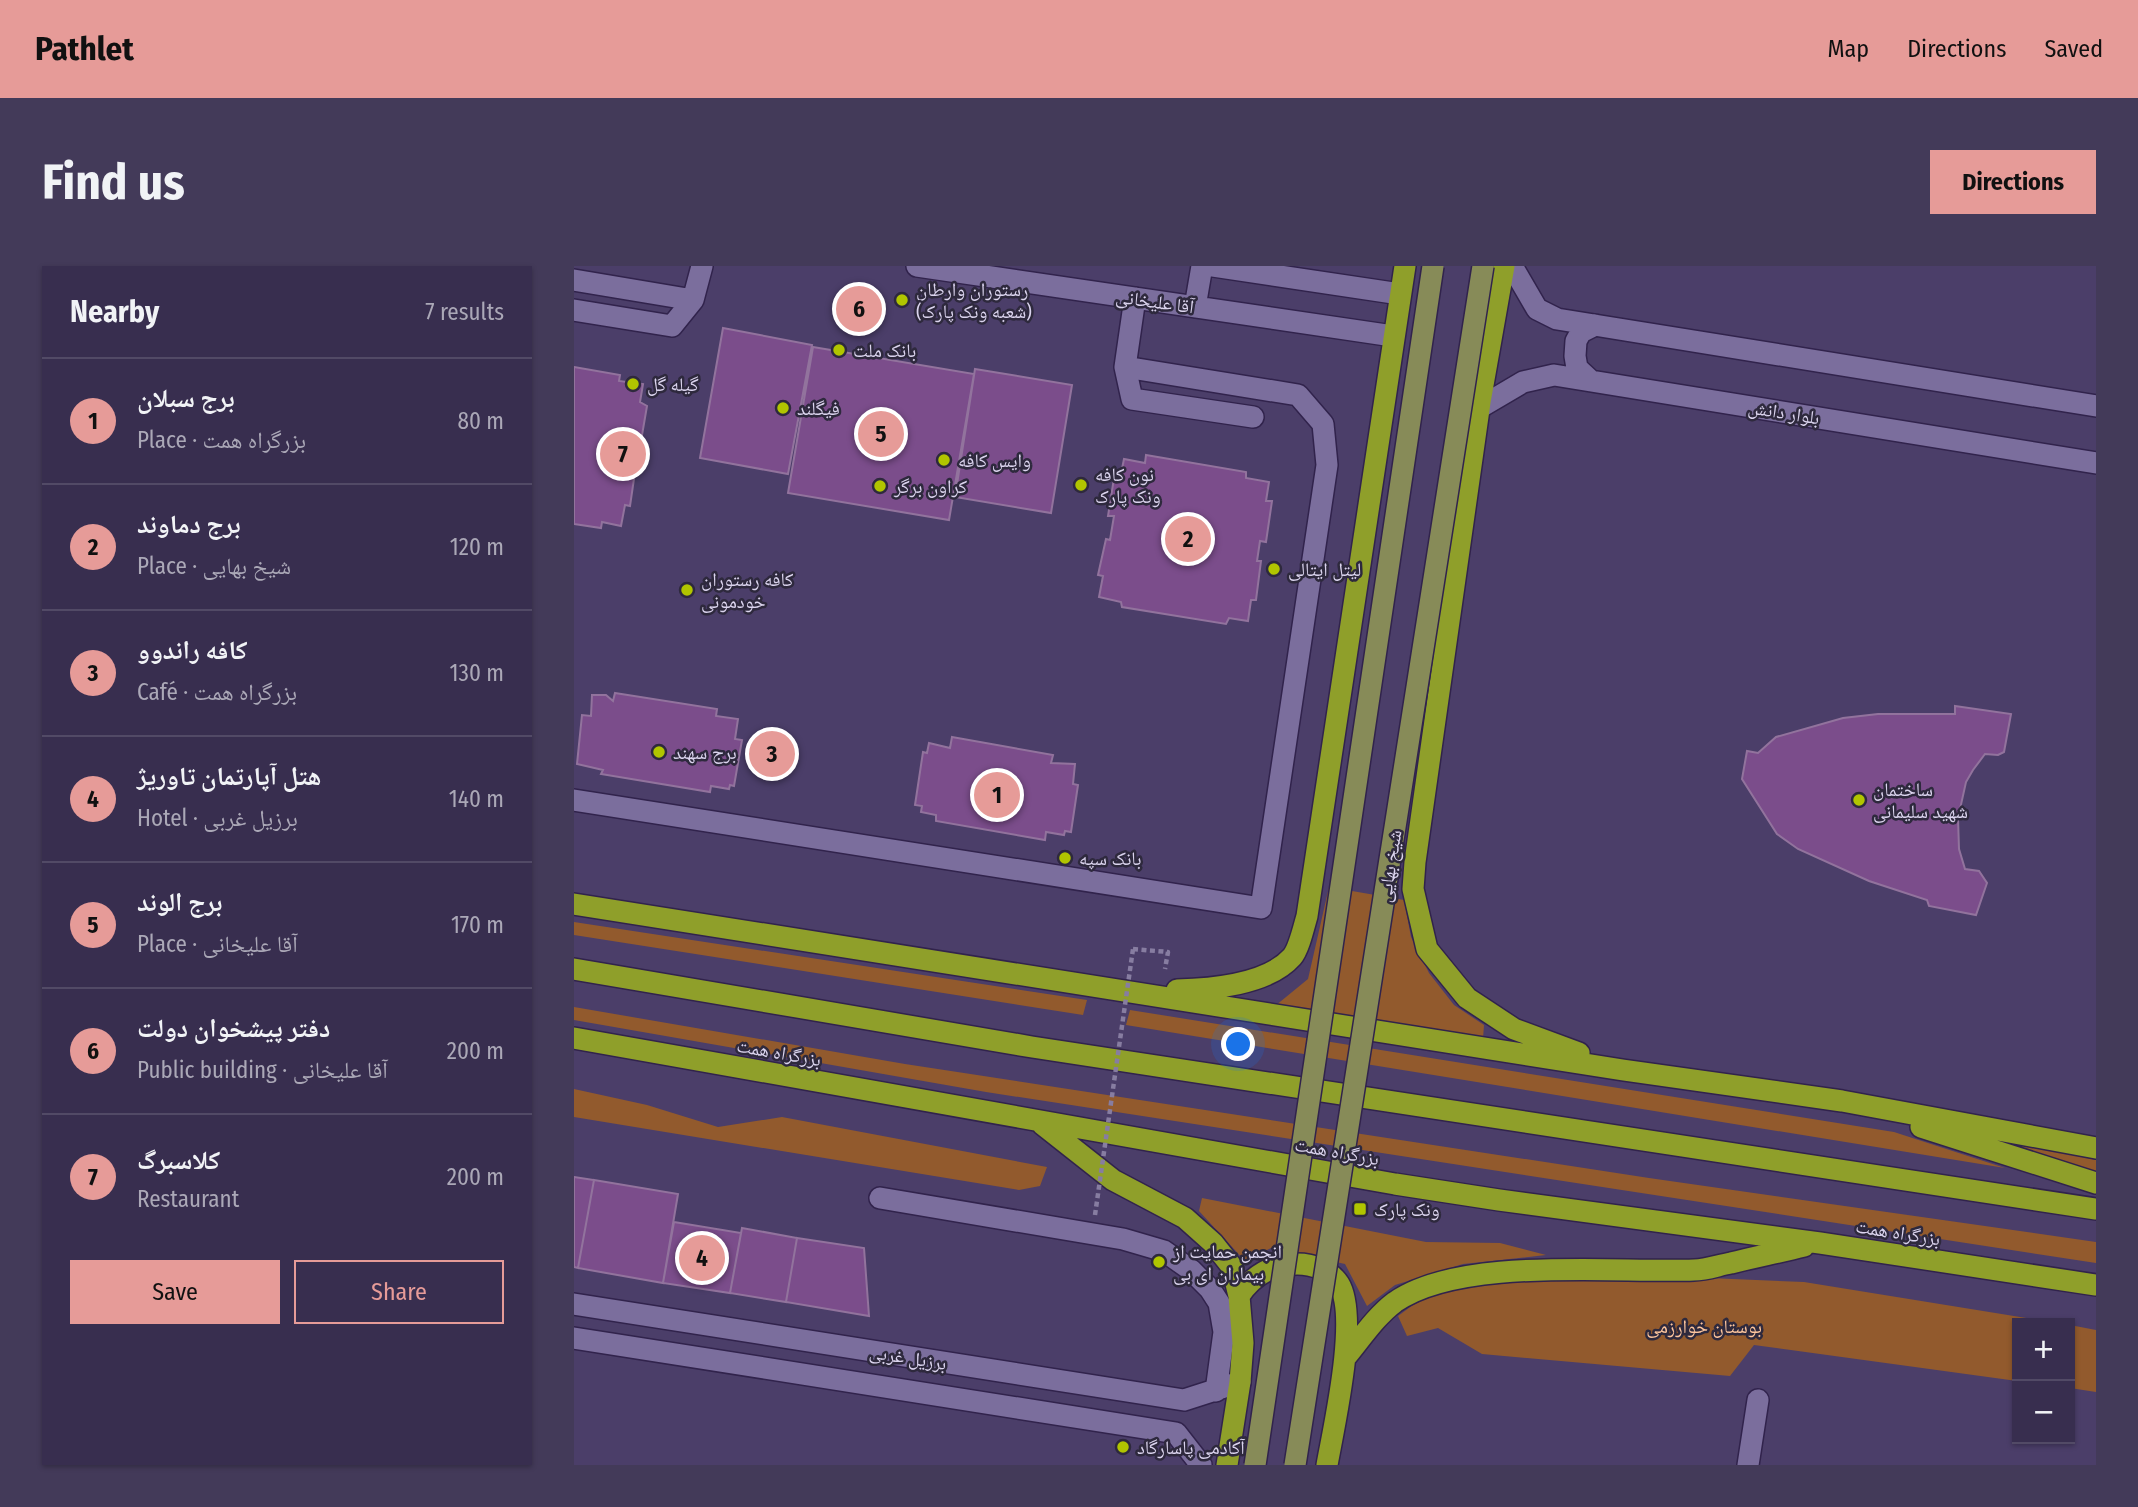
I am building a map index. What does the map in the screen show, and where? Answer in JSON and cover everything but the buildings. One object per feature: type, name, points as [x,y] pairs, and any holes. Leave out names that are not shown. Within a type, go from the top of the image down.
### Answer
[{"type":"highway","points":[[1131,992],[1216,988],[1269,975],[1293,956],[1307,916],[1405,266]]},
{"type":"highway","points":[[1504,266],[1479,408],[1413,889],[1427,948],[1468,998],[1514,1029],[1623,1070]]},
{"type":"highway","points":[[579,906],[1623,1070],[1842,1101],[2096,1147]]},
{"type":"highway","points":[[574,969],[1032,1047],[2096,1209]]},
{"type":"highway","name":"بزرگراه همت","points":[[574,1038],[1040,1122],[1486,1198],[1820,1243],[2096,1285]]},
{"type":"highway","points":[[1842,1101],[2096,1183]]},
{"type":"highway","points":[[1040,1122],[1113,1180],[1185,1218],[1213,1243],[1232,1268],[1239,1296],[1243,1343],[1227,1465]]},
{"type":"highway","points":[[1345,1358],[1376,1320],[1394,1303],[1438,1283],[1523,1271],[1698,1270],[1820,1243]]},
{"type":"highway","points":[[1239,1296],[1248,1283],[1263,1271],[1286,1264],[1310,1264],[1331,1274],[1341,1286],[1346,1309],[1345,1358],[1327,1465]]},
{"type":"main road","points":[[1255,1465],[1433,266]]},
{"type":"main road","name":"شیخ بهایی","points":[[1296,1465],[1483,266]]},
{"type":"street","points":[[574,310],[672,326],[694,300],[702,266]]},
{"type":"street","name":"آقا علیخانی","points":[[917,266],[1393,336]]},
{"type":"street","points":[[1195,307],[1202,266]]},
{"type":"street","points":[[1213,266],[1400,294]]},
{"type":"street","points":[[1512,266],[1537,309],[1557,319],[2096,406]]},
{"type":"street","points":[[574,280],[694,300]]},
{"type":"street","points":[[1135,298],[1125,367],[1132,399],[1253,416]]},
{"type":"street","points":[[1591,381],[1577,369],[1576,341],[1581,332],[1595,326]]},
{"type":"street","points":[[574,800],[1261,908],[1327,464],[1323,424],[1298,395],[1125,367]]},
{"type":"street","name":"بلوار دانش","points":[[1479,408],[1523,382],[1554,375],[2096,463]]},
{"type":"street","points":[[880,1198],[1123,1239],[1164,1251],[1191,1270],[1210,1289],[1219,1303],[1224,1332],[1216,1391]]},
{"type":"street","name":"برزیل غربی","points":[[574,1304],[1184,1400],[1240,1382]]},
{"type":"street","name":"برزیل غربی","points":[[574,1338],[1176,1433]]},
{"type":"street","points":[[928,1394],[934,1361]]},
{"type":"street","points":[[1184,1400],[1188,1423],[1176,1433],[1201,1465]]},
{"type":"street","points":[[1748,1465],[1758,1400]]},
{"type":"path","points":[[1095,1215],[1133,948],[1168,952]]},
{"type":"green space","points":[[1329,887],[1404,900],[1411,937],[1429,973],[1454,1005],[1484,1025],[1483,1039],[1275,1006],[1308,979]]},
{"type":"green space","points":[[574,922],[1087,1000],[1083,1015],[574,935]]},
{"type":"green space","points":[[574,1007],[905,1064],[1649,1178],[2096,1242],[2096,1263],[986,1092],[574,1020]]},
{"type":"green space","points":[[1130,1010],[1894,1132],[2005,1168],[1126,1025]]},
{"type":"green space","points":[[574,1089],[647,1105],[718,1127],[782,1117],[1047,1167],[1040,1186],[1019,1190],[574,1117]]},
{"type":"green space","points":[[1954,1128],[2096,1160],[2096,1173]]},
{"type":"green space","points":[[1202,1198],[1426,1242],[1500,1243],[1546,1255],[1463,1264],[1395,1285],[1367,1306],[1345,1264],[1271,1248],[1245,1261],[1199,1211]]},
{"type":"green space","name":"بوستان خوارزمی","points":[[1661,1276],[1804,1282],[2026,1318],[2012,1318],[2012,1380],[1754,1345],[1730,1376],[1482,1354],[1438,1328],[1407,1336],[1398,1316],[1413,1305],[1440,1292],[1544,1280]]},
{"type":"green space","points":[[2075,1326],[2096,1330],[2096,1392],[2075,1389]]},
{"type":"place","name":"رستوران وارطان (شعبه ونک پارک)","points":[[902,300]]},
{"type":"place","name":"دفتر پیشخوان دولت","points":[[859,309]]},
{"type":"place","name":"بانک ملت","points":[[839,350]]},
{"type":"place","name":"گیله گل","points":[[633,384]]},
{"type":"place","name":"فیگلند","points":[[783,408]]},
{"type":"place","name":"برج الوند","points":[[881,434]]},
{"type":"place","name":"کلاسبرگ","points":[[623,454]]},
{"type":"place","name":"وایس کافه","points":[[944,460]]},
{"type":"place","name":"نون کافه ونک پارک","points":[[1081,485]]},
{"type":"place","name":"کراون برگر","points":[[880,486]]},
{"type":"place","name":"برج دماوند","points":[[1188,539]]},
{"type":"place","name":"لیتل ایتالی","points":[[1274,569]]},
{"type":"place","name":"کافه رستوران خودمونی","points":[[687,590]]},
{"type":"place","name":"برج سهند","points":[[659,752]]},
{"type":"place","name":"کافه راندوو","points":[[772,754]]},
{"type":"place","name":"برج سبلان","points":[[997,795]]},
{"type":"place","name":"ساختمان شهید سلیمانی","points":[[1859,800]]},
{"type":"place","name":"بانک سپه","points":[[1065,858]]},
{"type":"place","name":"ونک پارک","points":[[1360,1209]]},
{"type":"place","name":"هتل آپارتمان تاوریژ","points":[[702,1258]]},
{"type":"place","name":"انجمن حمایت از بیماران ای بی","points":[[1159,1262]]},
{"type":"place","name":"آکادمی پاسارگاد","points":[[1123,1447]]}]
